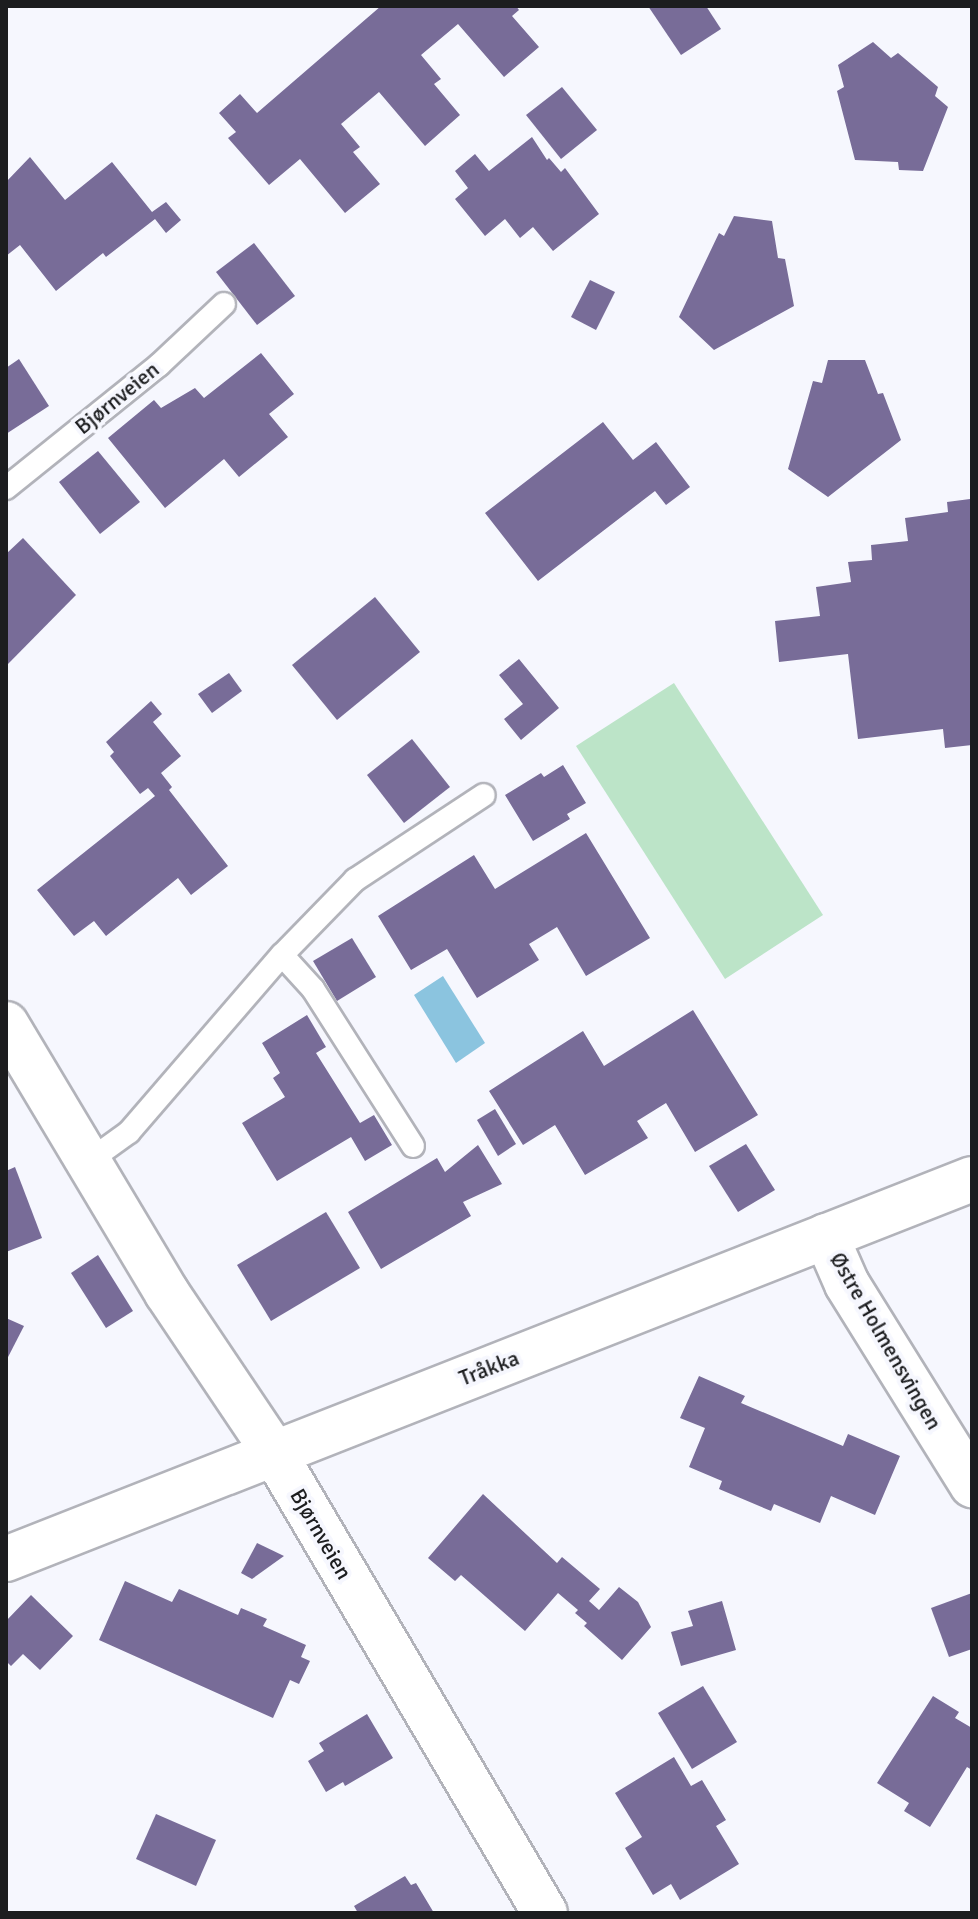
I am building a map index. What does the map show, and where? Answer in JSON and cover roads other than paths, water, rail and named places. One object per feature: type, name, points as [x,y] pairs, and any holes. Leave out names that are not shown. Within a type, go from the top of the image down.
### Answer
[{"type":"street","name":"Bjørnveien","points":[[6,1024],[167,1293],[273,1451],[545,1913]]},
{"type":"street","name":"Tråkka","points":[[6,1559],[273,1451],[972,1179]]},
{"type":"street","name":"Østre Holmensvingen","points":[[826,1236],[847,1284],[972,1485]]},
{"type":"lane","name":"Bjørnveien","points":[[6,488],[159,365],[224,304]]},
{"type":"lane","points":[[89,1161],[129,1132],[282,955],[355,880],[484,795]]},
{"type":"lane","points":[[282,955],[313,989],[413,1146]]},
{"type":"water","points":[[443,976],[485,1043],[456,1063],[414,995]]}]
